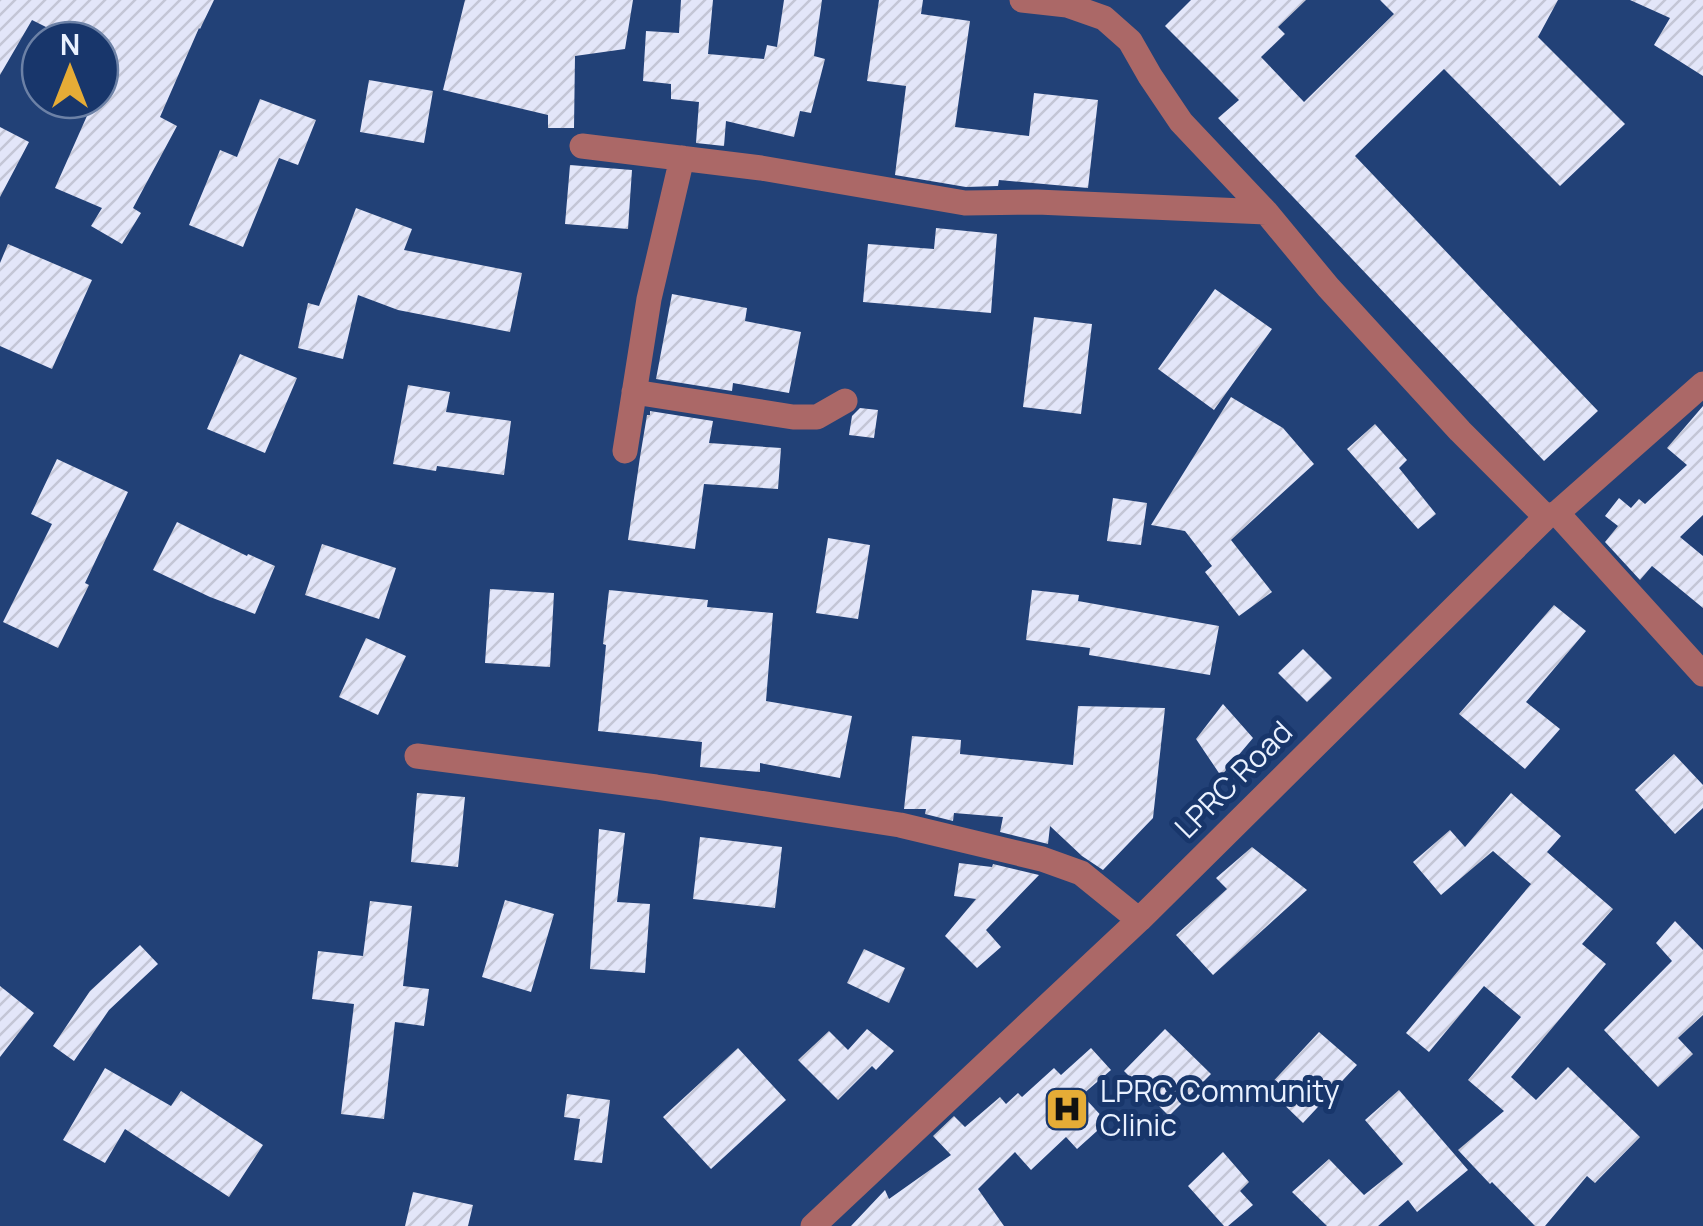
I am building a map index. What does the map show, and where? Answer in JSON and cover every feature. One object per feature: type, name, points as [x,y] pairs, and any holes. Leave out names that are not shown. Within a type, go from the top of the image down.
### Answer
[{"type":"street","points":[[1022,0],[1066,5],[1104,18],[1130,41],[1180,122],[1266,212],[1328,286],[1460,431],[1551,515],[1703,674]]},
{"type":"street","points":[[582,146],[761,168],[965,203],[1037,202],[1266,212]]},
{"type":"street","points":[[625,450],[649,298],[682,158]]},
{"type":"street","name":"LPRC Road","points":[[812,1226],[1139,920],[1551,515],[1703,384]]},
{"type":"street","points":[[634,392],[793,417],[817,417],[845,401]]},
{"type":"street","points":[[417,756],[656,787],[900,825],[1042,859],[1081,873],[1139,920]]},
{"type":"building","points":[[0,0],[214,0],[160,117],[177,126],[133,208],[141,213],[122,244],[91,226],[102,208],[55,188],[85,120],[120,120],[120,20],[20,20],[20,41],[0,75]]},
{"type":"building","points":[[465,0],[633,0],[625,49],[575,56],[574,128],[548,128],[548,115],[443,90]]},
{"type":"building","points":[[681,0],[713,0],[708,54],[764,59],[767,45],[777,47],[784,0],[822,0],[814,56],[825,59],[811,113],[800,111],[794,137],[726,121],[724,146],[696,143],[699,102],[671,99],[671,84],[643,81],[646,31],[679,33]]},
{"type":"building","points":[[879,0],[923,0],[921,14],[970,21],[955,127],[1029,136],[1034,93],[1098,100],[1088,188],[999,180],[998,186],[966,187],[895,175],[906,86],[867,81]]},
{"type":"building","points":[[1191,0],[1306,0],[1278,27],[1285,34],[1261,57],[1304,102],[1394,14],[1380,0],[1558,0],[1538,37],[1625,124],[1560,186],[1444,69],[1355,156],[1598,411],[1544,461],[1218,118],[1239,100],[1165,26]]},
{"type":"building","points":[[1630,0],[1703,0],[1703,76],[1654,45],[1670,18]]},
{"type":"building","points":[[369,80],[433,91],[424,143],[360,132]]},
{"type":"building","points":[[260,99],[316,120],[298,165],[279,158],[243,247],[189,225],[220,150],[237,157]]},
{"type":"building","points":[[0,127],[29,142],[0,197]]},
{"type":"building","points":[[570,165],[632,170],[628,229],[565,224]]},
{"type":"building","points":[[356,208],[412,229],[404,250],[522,273],[510,332],[398,310],[358,295],[343,359],[298,348],[308,303],[319,306]]},
{"type":"building","points":[[936,228],[997,234],[991,313],[863,302],[868,244],[934,249]]},
{"type":"building","points":[[8,244],[92,280],[52,369],[0,346],[0,263]]},
{"type":"building","points":[[1215,289],[1272,329],[1214,410],[1158,369]]},
{"type":"building","points":[[672,294],[747,308],[745,321],[801,332],[789,393],[733,383],[732,391],[656,379]]},
{"type":"building","points":[[1034,317],[1092,324],[1081,414],[1023,407]]},
{"type":"building","points":[[240,354],[297,378],[265,453],[207,429]]},
{"type":"building","points":[[408,385],[450,392],[446,412],[511,421],[504,475],[393,464]]},
{"type":"building","points":[[1231,397],[1283,428],[1314,464],[1231,540],[1272,592],[1239,616],[1205,572],[1212,566],[1185,531],[1151,525]]},
{"type":"building","points":[[1703,406],[1703,515],[1680,537],[1703,556],[1703,608],[1652,566],[1640,580],[1605,542],[1618,526],[1605,516],[1619,498],[1631,508],[1639,499],[1645,504],[1687,465],[1667,448]]},
{"type":"building","points":[[860,408],[878,410],[874,438],[849,435],[852,416]]},
{"type":"building","points":[[650,411],[713,421],[709,443],[781,448],[778,489],[704,484],[695,549],[628,540]]},
{"type":"building","points":[[1375,424],[1407,460],[1399,468],[1436,514],[1418,529],[1347,449]]},
{"type":"building","points":[[57,459],[128,492],[58,648],[3,622],[52,524],[31,514]]},
{"type":"building","points":[[1113,498],[1147,503],[1141,545],[1107,541]]},
{"type":"building","points":[[177,522],[275,566],[255,614],[153,570]]},
{"type":"building","points":[[828,538],[870,545],[858,619],[816,613]]},
{"type":"building","points":[[322,544],[396,568],[379,619],[305,595]]},
{"type":"building","points":[[490,589],[554,593],[550,667],[485,663]]},
{"type":"building","points":[[609,590],[708,600],[707,607],[773,613],[766,701],[852,716],[840,778],[760,763],[760,772],[700,767],[702,742],[598,731]]},
{"type":"building","points":[[1032,590],[1079,595],[1078,601],[1219,626],[1210,675],[1089,655],[1090,648],[1026,640]]},
{"type":"building","points":[[1554,605],[1586,631],[1526,702],[1560,729],[1525,769],[1459,714]]},
{"type":"building","points":[[366,638],[406,656],[378,715],[339,697]]},
{"type":"building","points":[[1303,649],[1332,678],[1307,702],[1278,673]]},
{"type":"building","points":[[1223,704],[1253,738],[1221,776],[1196,739]]},
{"type":"building","points":[[1078,706],[1165,708],[1153,818],[1103,870],[1050,826],[1048,844],[1000,832],[1003,817],[954,813],[953,821],[925,814],[926,809],[904,809],[912,736],[961,740],[960,754],[1073,765]]},
{"type":"building","points":[[1674,754],[1703,785],[1703,808],[1675,834],[1635,790]]},
{"type":"building","points":[[417,793],[465,797],[458,867],[411,862]]},
{"type":"building","points":[[1511,793],[1561,836],[1547,852],[1613,909],[1582,944],[1606,964],[1511,1077],[1536,1100],[1568,1067],[1640,1137],[1595,1183],[1587,1176],[1545,1226],[1535,1226],[1458,1150],[1504,1111],[1468,1080],[1521,1017],[1484,986],[1429,1052],[1406,1033],[1531,884],[1493,851],[1441,895],[1413,862],[1450,830],[1465,847]]},
{"type":"building","points":[[599,829],[625,833],[617,902],[650,904],[645,973],[590,969]]},
{"type":"building","points":[[700,837],[782,847],[775,908],[693,899]]},
{"type":"building","points":[[1252,847],[1307,890],[1213,975],[1176,935],[1227,889],[1216,878]]},
{"type":"building","points":[[959,863],[992,867],[993,864],[1039,875],[986,930],[1001,947],[977,968],[945,936],[976,899],[954,896]]},
{"type":"building","points":[[505,900],[554,914],[531,992],[482,977]]},
{"type":"building","points":[[370,901],[412,906],[403,986],[429,989],[424,1026],[395,1022],[384,1119],[341,1114],[354,1004],[312,999],[318,951],[363,956]]},
{"type":"building","points":[[1675,921],[1703,950],[1703,1015],[1678,1038],[1693,1054],[1658,1087],[1604,1030],[1672,961],[1656,943]]},
{"type":"building","points":[[140,945],[158,964],[109,1010],[74,1061],[53,1046],[90,991]]},
{"type":"building","points":[[864,949],[905,968],[889,1003],[847,983]]},
{"type":"building","points":[[0,986],[34,1013],[0,1057]]},
{"type":"building","points":[[867,1029],[894,1051],[876,1070],[872,1066],[838,1100],[798,1060],[829,1031],[848,1050]]},
{"type":"building","points":[[1165,1029],[1211,1074],[1169,1116],[1124,1071]]},
{"type":"building","points":[[1319,1032],[1357,1065],[1303,1123],[1267,1088]]},
{"type":"building","points":[[738,1048],[786,1100],[711,1169],[663,1117]]},
{"type":"building","points":[[1091,1048],[1111,1070],[1082,1095],[1107,1122],[1077,1149],[1066,1137],[1031,1170],[1015,1152],[978,1189],[1004,1226],[851,1226],[885,1190],[889,1199],[951,1155],[933,1136],[954,1116],[965,1127],[1000,1097],[1006,1104],[1018,1093],[1022,1097],[1054,1068],[1061,1075]]},
{"type":"building","points":[[105,1068],[171,1106],[181,1091],[263,1145],[229,1197],[125,1129],[105,1163],[63,1140]]},
{"type":"building","points":[[1399,1090],[1468,1170],[1417,1212],[1408,1200],[1378,1226],[1327,1226],[1292,1192],[1329,1159],[1364,1195],[1403,1164],[1365,1120]]},
{"type":"building","points":[[567,1094],[610,1100],[602,1163],[574,1160],[580,1119],[564,1117]]},
{"type":"building","points":[[1223,1152],[1249,1182],[1240,1191],[1253,1205],[1228,1226],[1188,1186]]},
{"type":"building","points":[[413,1192],[473,1205],[468,1226],[405,1226]]},
{"type":"place","name":"LPRC Community Clinic","points":[[1067,1109]]}]
